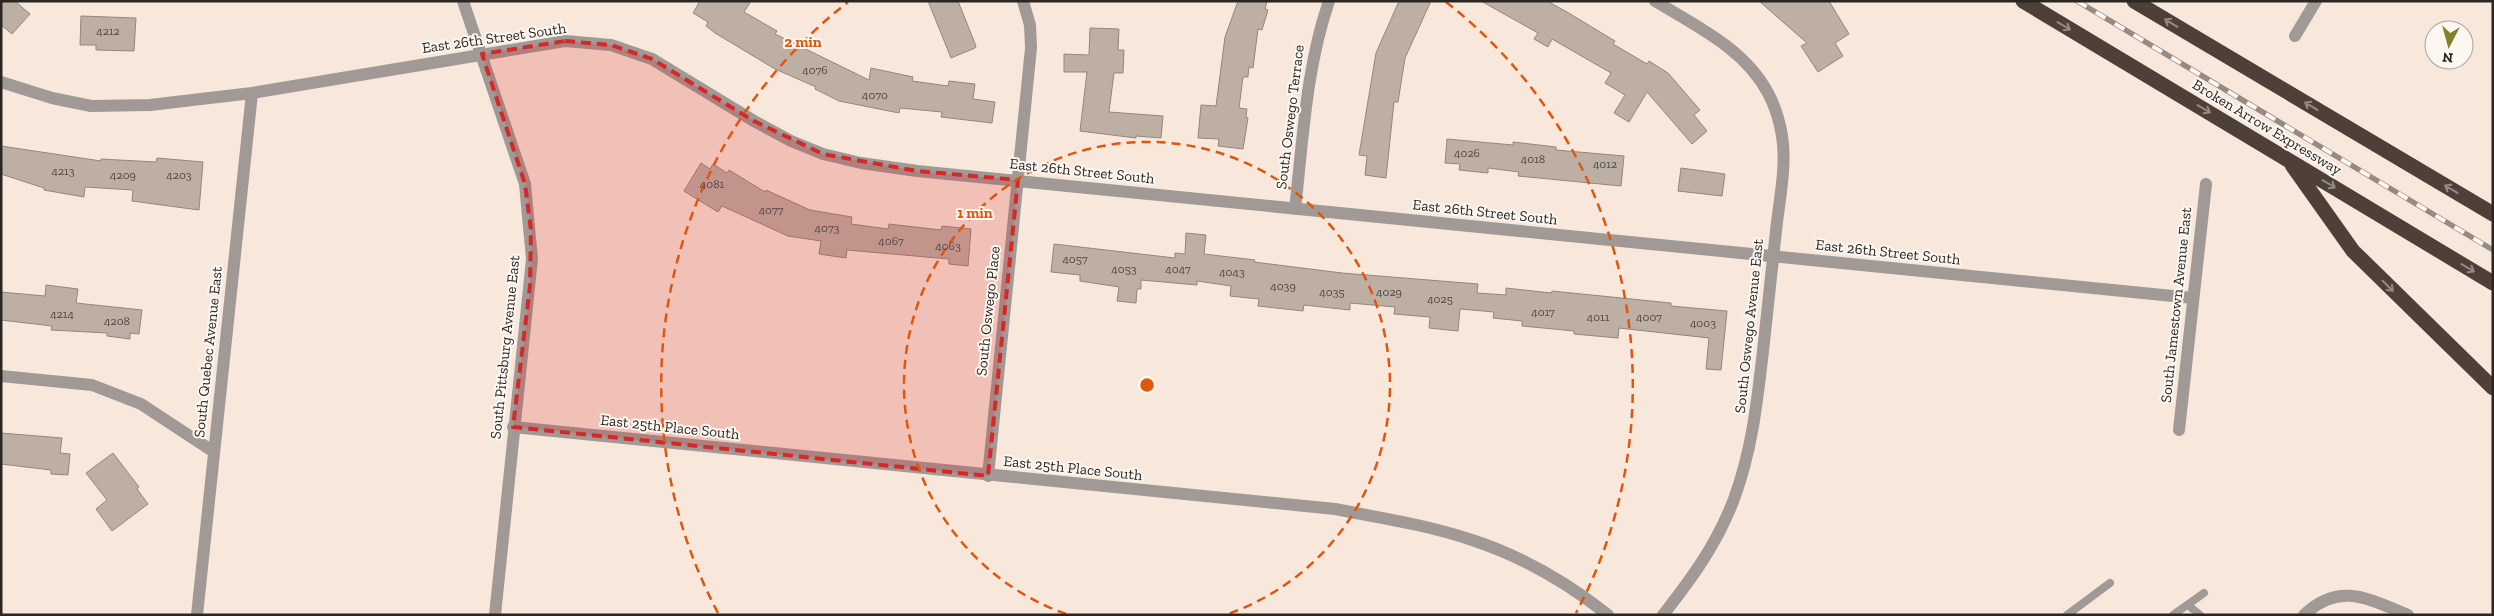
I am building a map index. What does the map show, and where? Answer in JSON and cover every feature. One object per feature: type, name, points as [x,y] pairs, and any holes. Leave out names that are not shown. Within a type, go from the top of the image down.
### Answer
[{"type":"highway","name":"Broken Arrow Expressway","points":[[2022,1],[2493,283]]},
{"type":"highway","points":[[2134,1],[2493,214]]},
{"type":"highway","points":[[2287,159],[2353,251],[2493,388]]},
{"type":"street","name":"South Pittsburg Avenue East","points":[[463,1],[525,184],[531,230],[532,259],[530,286],[513,427],[495,615]]},
{"type":"street","name":"South Oswego Place","points":[[988,476],[1031,48],[1030,25],[1023,1]]},
{"type":"street","name":"South Oswego Terrace","points":[[1295,209],[1311,68],[1317,36],[1329,1]]},
{"type":"street","name":"South Oswego Avenue East","points":[[1655,1],[1719,40],[1757,76],[1768,94],[1782,137],[1782,162],[1773,258],[1753,437],[1734,499],[1714,546],[1695,575],[1663,615]]},
{"type":"street","points":[[2295,36],[2316,1]]},
{"type":"street","name":"East 26th Street South","points":[[1,82],[52,98],[90,106],[150,104],[252,93],[565,41],[612,45],[652,59],[791,142],[823,154],[861,163],[917,171],[1773,258],[2193,298]]},
{"type":"street","name":"South Quebec Avenue East","points":[[197,615],[252,93]]},
{"type":"street","name":"South Jamestown Avenue East","points":[[2179,430],[2206,184]]},
{"type":"street","points":[[1,376],[92,385],[141,404],[214,452]]},
{"type":"street","name":"East 25th Place South","points":[[513,427],[988,476],[1335,509],[1408,523],[1472,540],[1538,568],[1588,599],[1608,615]]},
{"type":"street","points":[[2304,615],[2314,605],[2328,598],[2350,595],[2366,597],[2408,615]]},
{"type":"lane","points":[[2067,615],[2110,583]]},
{"type":"lane","points":[[2174,615],[2204,593]]},
{"type":"lane","points":[[2188,605],[2200,615]]},
{"type":"highlighted area","points":[[565,41],[611,45],[652,59],[754,121],[823,154],[917,171],[1018,180],[988,476],[513,427],[530,286],[531,230],[525,184],[482,54]]},
{"type":"building","points":[[1,1],[15,1],[30,14],[12,34],[1,25]]},
{"type":"building","points":[[700,1],[751,1],[744,12],[777,31],[775,34],[869,80],[871,68],[913,77],[912,81],[948,86],[949,81],[975,84],[973,99],[995,102],[992,123],[941,117],[942,112],[900,108],[899,113],[839,101],[815,89],[816,87],[775,69],[715,33],[706,26],[708,22],[693,13]]},
{"type":"building","points":[[928,1],[958,1],[976,46],[975,48],[951,58]]},
{"type":"building","points":[[1238,1],[1267,1],[1265,9],[1268,10],[1262,30],[1258,29],[1253,68],[1249,67],[1248,77],[1243,77],[1239,108],[1247,109],[1246,117],[1248,118],[1243,149],[1218,146],[1219,139],[1198,138],[1201,105],[1216,106],[1225,37]]},
{"type":"building","points":[[1399,1],[1431,1],[1405,58],[1398,102],[1394,102],[1386,178],[1365,175],[1367,156],[1359,155],[1376,53]]},
{"type":"building","points":[[1481,1],[1547,1],[1567,12],[1615,41],[1613,44],[1647,64],[1649,61],[1668,73],[1700,110],[1694,115],[1707,131],[1692,144],[1647,92],[1629,122],[1614,113],[1625,95],[1605,83],[1611,73],[1552,39],[1548,47],[1534,39],[1538,33]]},
{"type":"building","points":[[1759,1],[1829,1],[1849,34],[1835,43],[1843,56],[1818,72],[1801,46],[1807,43]]},
{"type":"building","points":[[81,16],[136,18],[134,51],[96,50],[96,45],[80,45]]},
{"type":"building","points":[[1090,28],[1119,29],[1118,50],[1124,50],[1123,73],[1114,73],[1109,112],[1163,116],[1161,138],[1136,136],[1136,138],[1080,131],[1087,72],[1064,72],[1064,54],[1089,55]]},
{"type":"building","points":[[1447,139],[1513,145],[1513,142],[1556,147],[1556,150],[1624,156],[1621,186],[1518,176],[1519,172],[1488,168],[1488,173],[1459,170],[1460,164],[1445,163]]},
{"type":"building","points":[[1,146],[101,161],[101,159],[156,162],[157,158],[203,162],[199,210],[132,201],[133,190],[85,187],[84,197],[44,190],[44,188],[1,174]]},
{"type":"building","points":[[701,163],[710,169],[713,164],[727,173],[729,170],[765,192],[766,190],[810,210],[852,217],[851,224],[888,229],[889,224],[941,230],[942,226],[971,229],[968,266],[949,264],[949,259],[847,250],[846,258],[819,254],[821,241],[788,236],[722,206],[718,212],[684,191]]},
{"type":"building","points":[[1681,168],[1725,174],[1722,196],[1678,191]]},
{"type":"building","points":[[1186,233],[1206,235],[1204,254],[1255,260],[1254,262],[1342,273],[1478,284],[1477,293],[1506,295],[1506,288],[1551,293],[1552,291],[1671,303],[1671,306],[1727,311],[1721,370],[1706,369],[1709,338],[1619,328],[1618,338],[1574,334],[1574,331],[1522,326],[1522,321],[1493,318],[1494,312],[1460,309],[1458,331],[1429,328],[1430,317],[1394,314],[1395,307],[1350,303],[1350,310],[1304,305],[1303,311],[1258,306],[1259,299],[1230,296],[1231,286],[1197,281],[1197,285],[1141,280],[1141,289],[1137,289],[1136,303],[1117,301],[1119,287],[1080,281],[1080,275],[1051,272],[1054,244],[1175,258],[1175,253],[1185,254]]},
{"type":"building","points":[[46,285],[78,289],[76,303],[142,310],[139,334],[130,333],[130,339],[107,336],[107,333],[51,330],[52,326],[1,320],[1,292],[45,296]]},
{"type":"building","points":[[1,433],[62,438],[60,453],[70,454],[68,475],[51,474],[51,470],[1,464]]},
{"type":"building","points":[[113,453],[139,487],[137,489],[148,504],[112,531],[96,509],[107,500],[86,473]]},
{"type":"railway","points":[[2077,1],[2493,250]]}]
